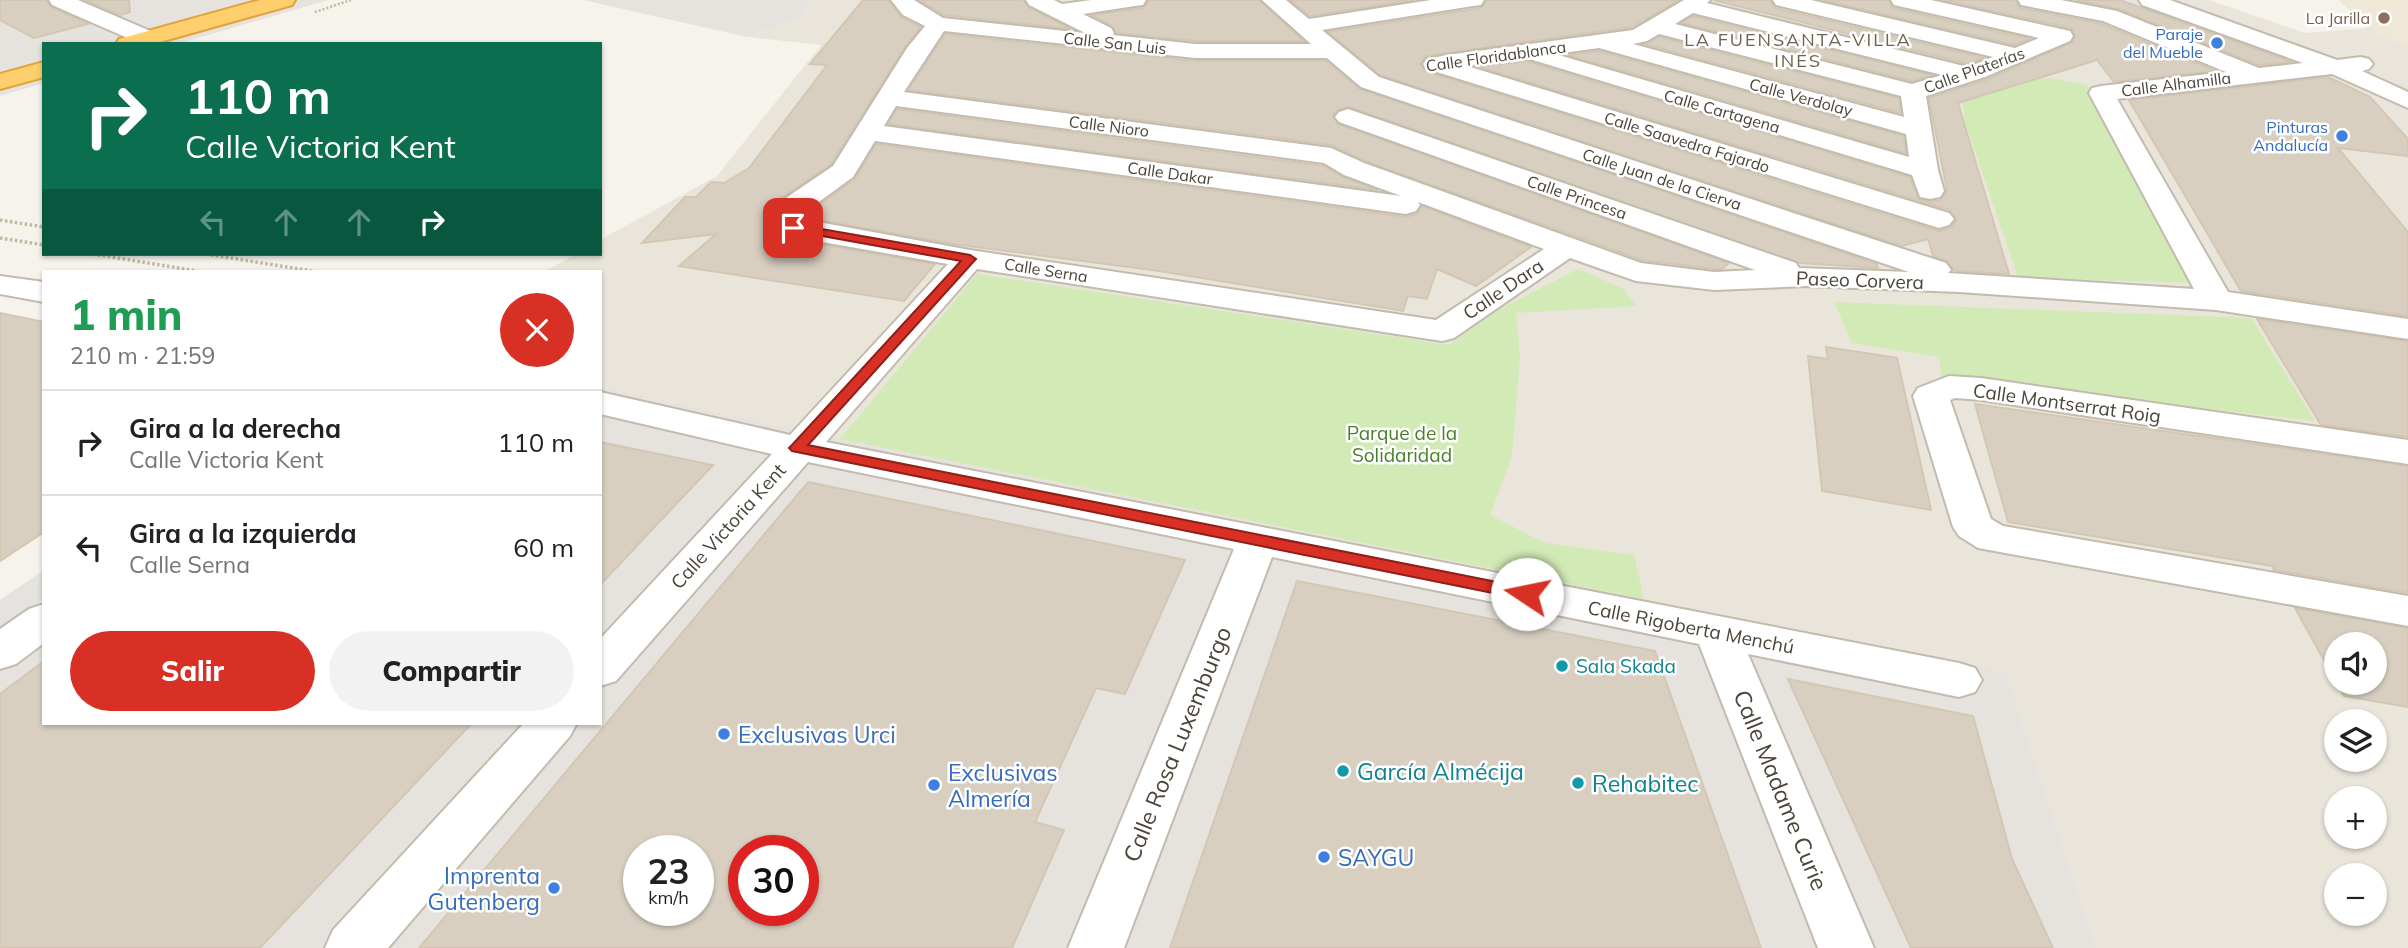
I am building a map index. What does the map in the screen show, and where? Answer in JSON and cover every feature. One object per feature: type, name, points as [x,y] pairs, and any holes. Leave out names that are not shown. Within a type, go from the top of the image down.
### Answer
[{"type":"highway","points":[[143,42],[284,0]]},
{"type":"highway","points":[[143,42],[307,0]]},
{"type":"highway","points":[[0,82],[42,70]]},
{"type":"highway","points":[[0,89],[42,77]]},
{"type":"street","points":[[60,0],[143,42]]},
{"type":"street","name":"Calle San Luis","points":[[902,0],[912,10],[938,24],[1195,51],[1335,51]]},
{"type":"street","points":[[1037,0],[1127,45]]},
{"type":"street","points":[[1060,11],[1135,0]]},
{"type":"street","points":[[1273,0],[1370,82],[1348,117],[1331,156]]},
{"type":"street","points":[[1306,26],[1473,0]]},
{"type":"street","points":[[1784,0],[2016,55]]},
{"type":"street","name":"Calle Platerías","points":[[1902,0],[2062,36],[1913,92],[1924,170],[1956,280]]},
{"type":"street","points":[[2029,0],[2109,16],[2254,75]]},
{"type":"street","points":[[2150,0],[2408,84]]},
{"type":"street","points":[[2185,0],[2348,65],[2408,101]]},
{"type":"street","points":[[1696,3],[1966,74]]},
{"type":"street","name":"Calle Floridablanca","points":[[1370,82],[1417,68],[1639,36],[1696,3]]},
{"type":"street","name":"Calle Serna","points":[[938,24],[919,48],[843,171],[784,212],[781,221],[793,228],[970,259],[1442,331]]},
{"type":"street","points":[[1656,26],[1913,92]]},
{"type":"street","name":"Calle Verdolay","points":[[1603,42],[1917,129]]},
{"type":"street","name":"Calle Cartagena","points":[[1521,51],[1924,170]]},
{"type":"street","name":"Calle Alhamilla","points":[[2216,300],[2101,93],[2348,65]]},
{"type":"street","name":"Calle Saavedra Fajardo","points":[[1417,68],[1939,219]]},
{"type":"street","name":"Calle Juan de la Cierva","points":[[1370,82],[1956,280]]},
{"type":"street","name":"Calle Nioro","points":[[888,97],[1331,156]]},
{"type":"street","name":"Calle Princesa","points":[[1348,117],[1806,277]]},
{"type":"street","name":"Calle Dakar","points":[[867,131],[1474,214]]},
{"type":"street","name":"Paseo Corvera","points":[[1331,156],[1353,169],[1636,272],[1714,281],[1806,277],[1956,280],[2216,300],[2408,329]]},
{"type":"street","name":"Calle Dara","points":[[1442,331],[1564,248]]},
{"type":"street","name":"Calle Victoria Kent","points":[[602,667],[970,259]]},
{"type":"street","points":[[0,285],[42,292]]},
{"type":"street","name":"Calle Montserrat Roig","points":[[2408,452],[1981,389],[1949,387],[1931,396],[1973,527],[1992,538],[2408,611]]},
{"type":"street","name":"Calle Rigoberta Menchú","points":[[602,403],[797,448],[1959,681]]},
{"type":"street","name":"Calle Rosa Luxemburgo","points":[[1096,948],[1258,540]]},
{"type":"street","points":[[0,652],[42,621]]},
{"type":"street","name":"Calle Madame Curie","points":[[1716,632],[1846,948]]},
{"type":"street","points":[[352,948],[551,725]]},
{"type":"path","points":[[0,220],[42,227]]},
{"type":"path","points":[[0,238],[42,245]]},
{"type":"path","points":[[105,256],[191,270]]},
{"type":"path","points":[[218,256],[306,270]]},
{"type":"shaded area","points":[[0,0],[328,0],[185,42],[42,42],[42,84],[0,96]]},
{"type":"shaded area","points":[[583,0],[812,0],[799,18],[747,37]]},
{"type":"shaded area","points":[[812,0],[2209,0],[2305,33],[2367,28],[2339,0],[2408,0],[2408,948],[2096,948],[2006,672],[840,439],[602,386],[602,270],[547,270],[572,256],[602,256],[602,239],[717,176],[821,45],[747,37],[799,18]]},
{"type":"shaded area","name":"La Jarilla","points":[[2339,0],[2408,0],[2408,47],[2379,36]]},
{"type":"shaded area","points":[[602,386],[840,439],[2006,672],[2096,948],[0,948],[0,644],[42,613],[42,725],[602,725]]},
{"type":"shaded area","points":[[42,571],[42,600],[0,630],[0,600]]},
{"type":"green space","points":[[2037,76],[2087,85],[2191,283],[2018,277],[1965,122],[1963,101]]},
{"type":"green space","name":"Parque de la Solidaridad","points":[[1578,269],[1622,288],[1637,306],[1516,313],[1520,358],[1512,456],[1490,515],[1545,543],[1634,555],[1644,599],[840,439],[977,274],[1449,345],[1498,310]]},
{"type":"green space","points":[[1834,302],[2251,318],[2315,421],[1942,378],[1939,357],[1852,343]]},
{"type":"building","points":[[0,0],[46,0],[51,7],[88,24],[34,38],[0,20]]},
{"type":"building","points":[[85,0],[129,0],[130,12],[120,15]]},
{"type":"building","points":[[863,0],[888,0],[901,17],[921,27],[905,47],[831,164],[773,204],[763,221],[770,229],[793,240],[935,264],[904,301],[679,266],[716,234],[642,243],[685,197],[696,197],[711,182],[724,183],[749,168],[827,65],[810,64]]},
{"type":"building","points":[[919,0],[1023,0],[1028,7],[1071,29],[944,15]]},
{"type":"building","points":[[1149,0],[1259,0],[1304,41],[1195,41],[1116,33],[1112,26],[1092,15],[1143,8]]},
{"type":"building","points":[[1290,0],[1414,0],[1310,16]]},
{"type":"building","points":[[1487,0],[1679,0],[1632,27],[1426,56],[1420,64],[1425,71],[1938,231],[1950,228],[1956,221],[1950,210],[1479,67],[1526,61],[1910,177],[1918,198],[1929,202],[1941,200],[1947,190],[1929,98],[1986,80],[2071,43],[2075,37],[2071,28],[1943,0],[2015,0],[2020,8],[2102,24],[2216,71],[2114,82],[2097,60],[1958,103],[2009,274],[1959,271],[1954,270],[1947,261],[1933,256],[1928,239],[1902,246],[1380,75],[1328,32],[1481,8]]},
{"type":"building","points":[[1713,0],[1770,0],[1775,8],[1984,58],[1968,64]]},
{"type":"building","points":[[1822,0],[1888,0],[1893,8],[2030,39],[2015,45]]},
{"type":"building","name":"Paraje del Mueble","points":[[2075,0],[2120,0],[2292,62],[2259,65],[2118,9]]},
{"type":"building","points":[[1693,16],[1932,75],[1912,81],[1682,23]]},
{"type":"building","points":[[945,34],[1195,61],[1326,61],[1360,89],[1877,264],[1878,268],[1799,263],[1349,107],[1338,110],[1333,115],[1338,124],[1729,263],[1722,269],[1714,269],[1642,260],[1365,161],[1331,145],[908,90]]},
{"type":"building","points":[[1659,37],[1899,98],[1901,113],[1644,44]]},
{"type":"building","points":[[1599,51],[1904,136],[1906,153],[1568,55]]},
{"type":"building","points":[[2328,77],[2370,97],[2408,139],[2408,156],[2338,148],[2408,232],[2408,316],[2241,291],[2129,100]]},
{"type":"building","points":[[897,109],[1323,166],[1378,190],[888,124]]},
{"type":"building","points":[[876,144],[1406,217],[1417,214],[1422,206],[1531,247],[1476,286],[1437,269],[1427,299],[1408,296],[1403,311],[1159,271],[953,244],[803,217],[855,179]]},
{"type":"building","points":[[0,313],[42,322],[42,533],[0,561]]},
{"type":"building","points":[[2257,319],[2408,341],[2408,437],[2321,425]]},
{"type":"building","points":[[1826,347],[1897,358],[1931,510],[1822,491],[1808,356],[1828,359]]},
{"type":"building","points":[[1975,404],[2408,466],[2408,593],[2274,570],[2272,566],[2008,522]]},
{"type":"building","points":[[602,442],[713,465],[602,583]]},
{"type":"building","points":[[808,482],[1185,560],[1125,694],[1096,688],[1035,822],[1064,830],[1012,948],[419,948]]},
{"type":"building","points":[[1297,581],[1655,651],[1761,948],[1170,948]]},
{"type":"building","points":[[2295,608],[2408,628],[2408,707],[2343,695],[2387,695],[2387,632],[2324,632],[2324,660]]},
{"type":"building","points":[[42,662],[42,725],[470,725],[260,948],[0,948],[0,694]]},
{"type":"building","points":[[1788,679],[1973,716],[2012,859],[2053,948],[1911,948]]},
{"type":"place","name":"La Jarilla","points":[[2384,18]]},
{"type":"place","name":"Paraje del Mueble","points":[[2217,43]]},
{"type":"place","name":"Pinturas Andalucía","points":[[2342,136]]},
{"type":"place","name":"Sala Skada","points":[[1562,666]]},
{"type":"place","name":"Exclusivas Urci","points":[[724,734]]},
{"type":"place","name":"García Almécija","points":[[1343,771]]},
{"type":"place","name":"Rehabitec","points":[[1578,783]]},
{"type":"place","name":"Exclusivas Almería","points":[[934,785]]},
{"type":"place","name":"SAYGU","points":[[1324,857]]},
{"type":"place","name":"Imprenta Gutenberg","points":[[554,888]]},
{"type":"district","name":"LA FUENSANTA-VILLA INÉS","points":[[1798,49]]},
{"type":"route","points":[[793,228],[970,259],[797,448],[1527,594]]}]
